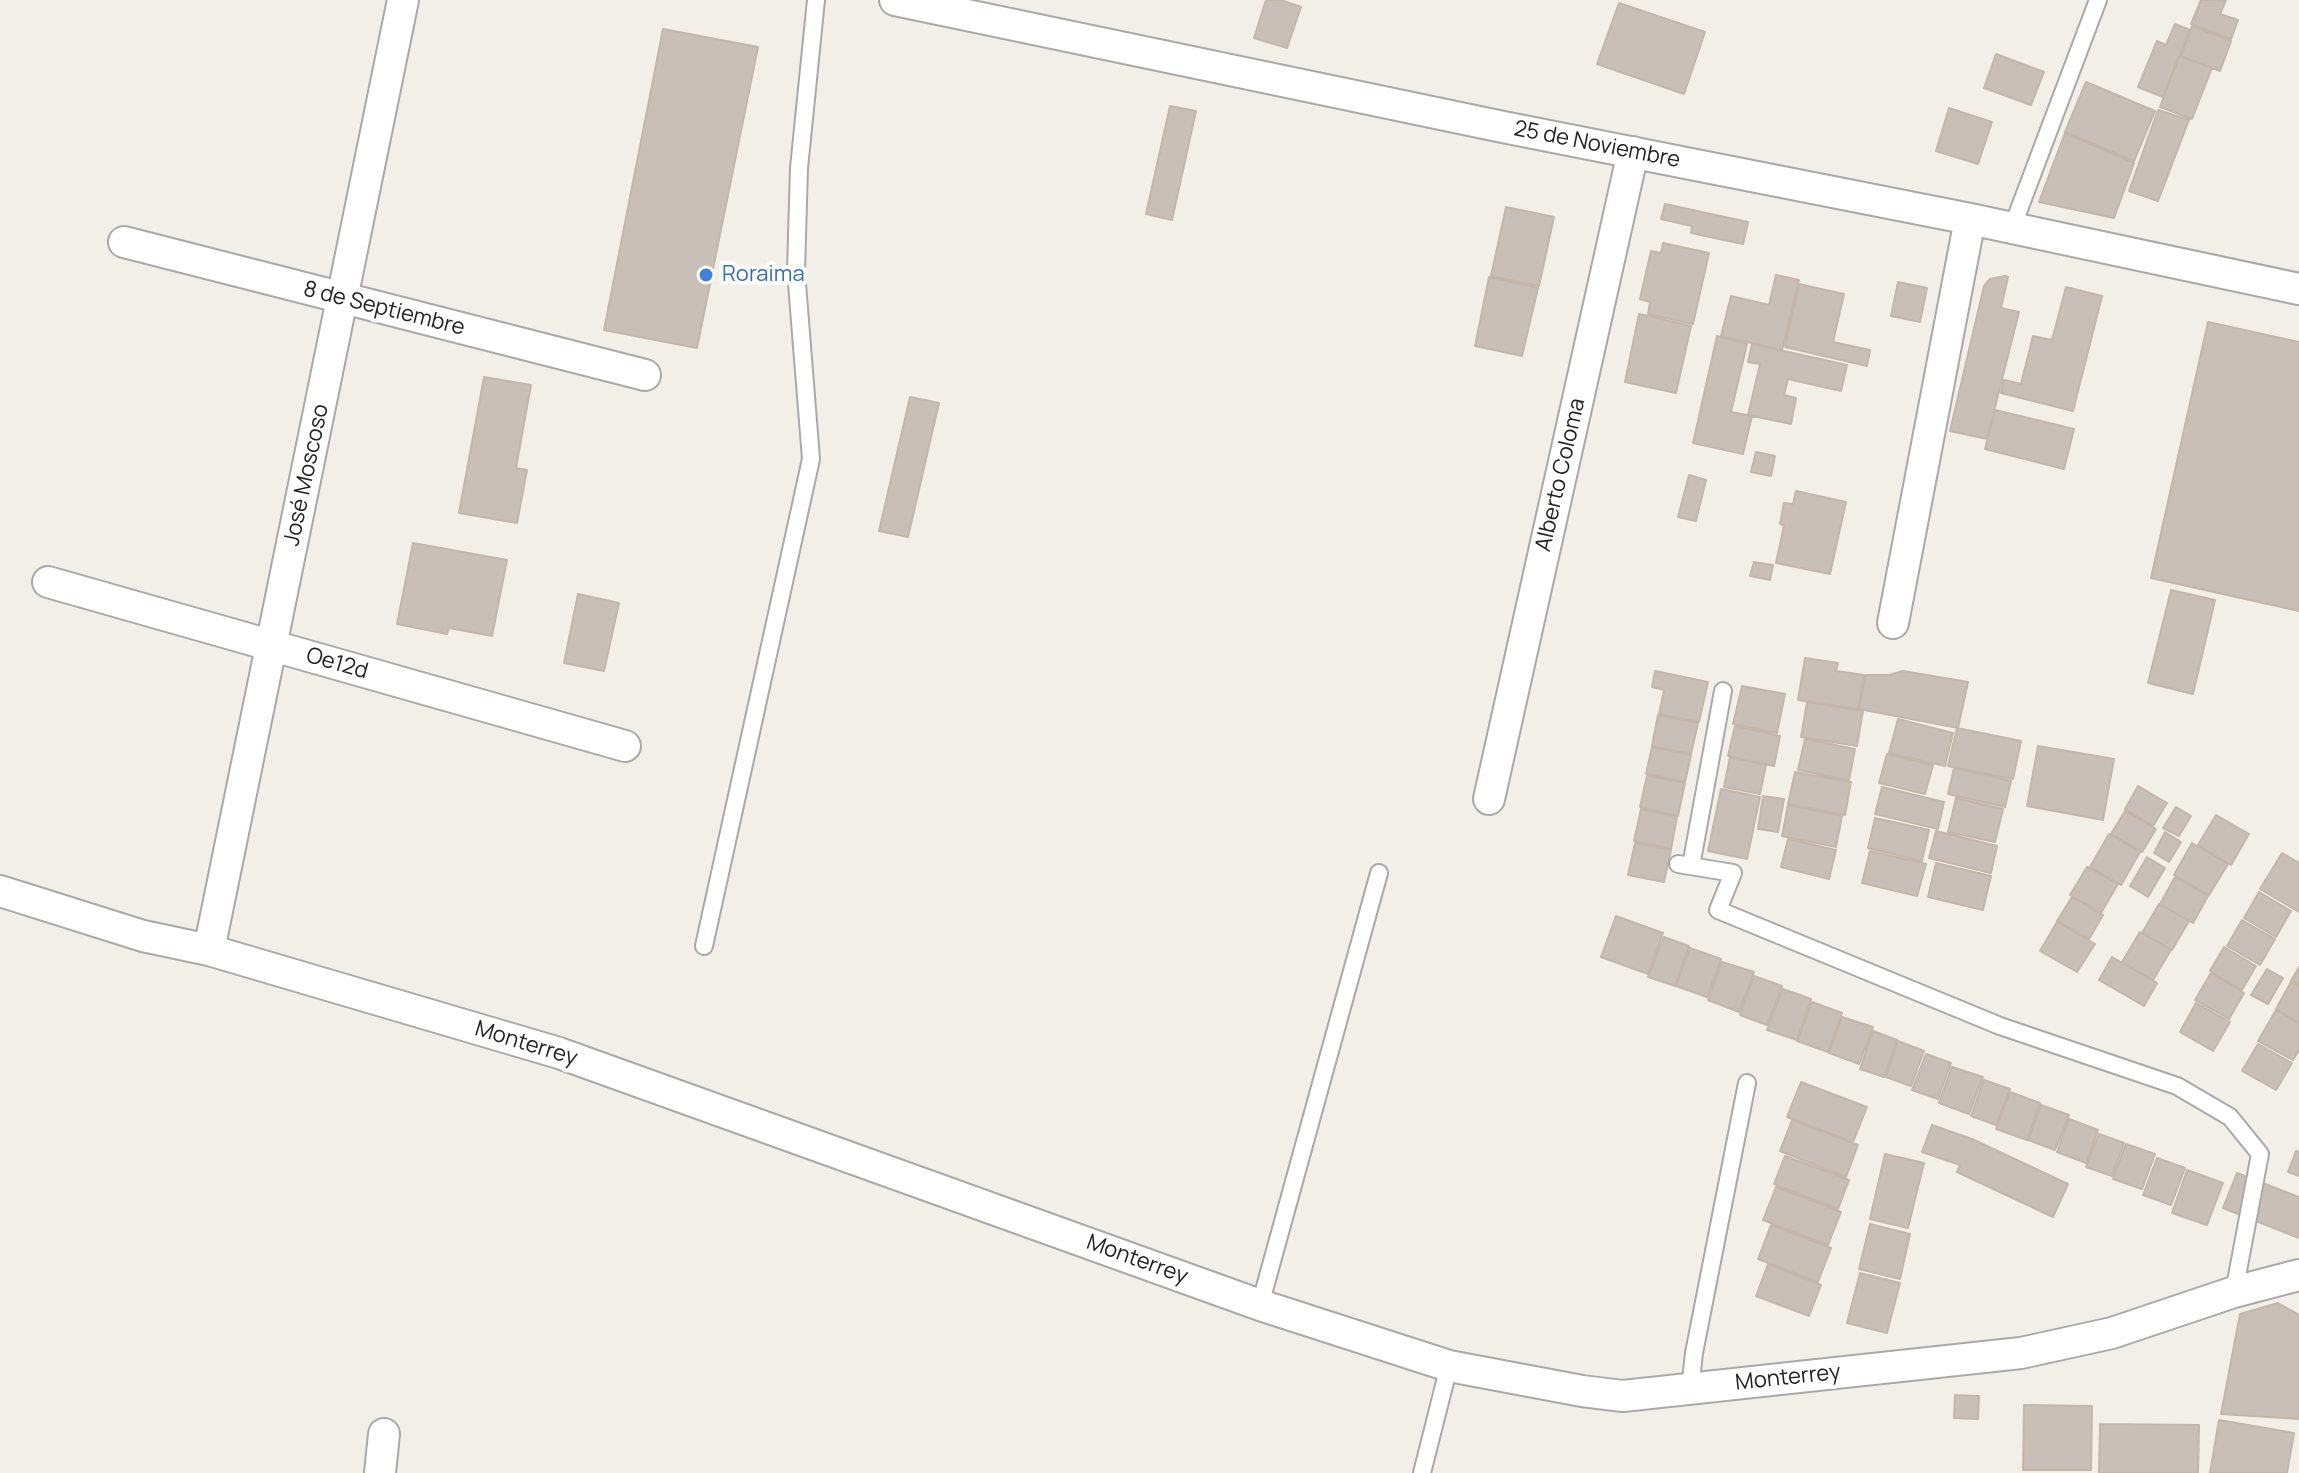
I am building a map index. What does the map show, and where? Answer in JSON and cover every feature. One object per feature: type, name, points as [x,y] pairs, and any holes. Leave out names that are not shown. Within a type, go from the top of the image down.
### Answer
[{"type":"street","name":"José Moscoso","points":[[209,950],[403,0]]},
{"type":"street","name":"25 de Noviembre","points":[[895,0],[2299,289]]},
{"type":"street","name":"Alberto Coloma","points":[[1489,799],[1633,152]]},
{"type":"street","points":[[1893,623],[1970,219]]},
{"type":"street","name":"8 de Septiembre","points":[[124,242],[645,375]]},
{"type":"street","name":"Oe12d","points":[[48,582],[625,746]]},
{"type":"street","name":"Monterrey","points":[[0,891],[143,936],[209,950],[559,1053],[1260,1305],[1449,1366],[1582,1391],[1623,1396],[2021,1353],[2112,1333],[2234,1292],[2299,1275]]},
{"type":"street","points":[[380,1473],[384,1434]]},
{"type":"lane","points":[[704,946],[811,459],[796,271],[799,168],[816,0]]},
{"type":"lane","points":[[2012,228],[2098,0]]},
{"type":"lane","points":[[1723,691],[1684,865],[1733,873],[1718,910],[2000,1026],[2177,1086],[2230,1117],[2260,1154],[2234,1292]]},
{"type":"lane","points":[[1260,1305],[1379,873]]},
{"type":"lane","points":[[1690,1389],[1694,1353],[1747,1083]]},
{"type":"lane","points":[[1422,1473],[1449,1366]]},
{"type":"building","points":[[1266,0],[1281,0],[1301,7],[1287,48],[1254,38]]},
{"type":"building","points":[[2201,0],[2226,0],[2220,14],[2238,20],[2231,39],[2191,24]]},
{"type":"building","points":[[1619,3],[1705,32],[1684,94],[1597,64]]},
{"type":"building","points":[[2175,24],[2190,30],[2163,97],[2138,87],[2157,41],[2166,45]]},
{"type":"building","points":[[2192,26],[2231,41],[2220,71],[2181,56]]},
{"type":"building","points":[[663,29],[758,47],[697,348],[604,330]]},
{"type":"building","points":[[1996,54],[2044,72],[2031,105],[1984,88]]},
{"type":"building","points":[[2179,56],[2212,68],[2192,119],[2160,107]]},
{"type":"building","points":[[2086,82],[2155,111],[2134,161],[2065,132]]},
{"type":"building","points":[[1170,106],[1196,111],[1172,220],[1146,214]]},
{"type":"building","points":[[1949,108],[1992,122],[1978,164],[1936,151]]},
{"type":"building","points":[[2158,110],[2189,120],[2158,201],[2129,191]]},
{"type":"building","points":[[2065,133],[2134,163],[2114,218],[2039,202]]},
{"type":"building","points":[[1665,204],[1748,222],[1743,244],[1691,233],[1692,226],[1661,219]]},
{"type":"building","points":[[1506,207],[1554,217],[1539,286],[1491,276]]},
{"type":"building","points":[[1663,243],[1709,253],[1693,324],[1648,314],[1650,302],[1640,299],[1651,251],[1661,253]]},
{"type":"building","points":[[1776,275],[1799,280],[1782,350],[1721,336],[1731,296],[1769,305]]},
{"type":"building","points":[[1489,277],[1538,288],[1522,356],[1475,346]]},
{"type":"building","points":[[2008,277],[2001,308],[2019,312],[1987,439],[1950,431],[1984,286],[1990,279]]},
{"type":"building","points":[[1898,282],[1927,288],[1920,322],[1891,316]]},
{"type":"building","points":[[1799,284],[1844,294],[1833,342],[1870,350],[1867,366],[1785,347]]},
{"type":"building","points":[[2066,287],[2102,296],[2073,411],[2001,393],[2004,380],[2021,384],[2033,336],[2052,340]]},
{"type":"building","points":[[1639,314],[1691,326],[1676,393],[1625,382]]},
{"type":"building","points":[[2208,322],[2299,342],[2299,611],[2151,578]]},
{"type":"building","points":[[1717,336],[1747,344],[1731,412],[1752,416],[1743,454],[1693,443]]},
{"type":"building","points":[[1752,344],[1847,365],[1841,391],[1788,379],[1784,395],[1796,398],[1791,424],[1748,415],[1760,364],[1748,362]]},
{"type":"building","points":[[484,377],[531,385],[516,468],[527,470],[517,523],[459,513]]},
{"type":"building","points":[[910,397],[939,403],[908,537],[879,531]]},
{"type":"building","points":[[1995,410],[2074,429],[2064,469],[1985,449]]},
{"type":"building","points":[[1756,452],[1775,456],[1771,476],[1751,472]]},
{"type":"building","points":[[1689,475],[1706,480],[1696,521],[1678,517]]},
{"type":"building","points":[[1796,491],[1846,502],[1830,574],[1776,563],[1784,525],[1780,524],[1784,503],[1793,504]]},
{"type":"building","points":[[413,543],[507,560],[492,636],[449,628],[447,634],[397,624]]},
{"type":"building","points":[[1754,562],[1773,565],[1770,580],[1750,576]]},
{"type":"building","points":[[2171,590],[2215,600],[2193,694],[2148,683]]},
{"type":"building","points":[[578,594],[619,603],[604,671],[564,663]]},
{"type":"building","points":[[1805,658],[1838,663],[1836,671],[1864,675],[1858,709],[1798,700]]},
{"type":"building","points":[[1655,671],[1708,682],[1699,722],[1659,714],[1664,690],[1652,687]]},
{"type":"building","points":[[1903,671],[1968,682],[1958,728],[1859,709],[1866,675],[1889,675]]},
{"type":"building","points":[[1742,686],[1785,694],[1777,733],[1733,724]]},
{"type":"building","points":[[1807,702],[1863,711],[1857,746],[1801,737]]},
{"type":"building","points":[[1658,715],[1698,723],[1691,754],[1652,746]]},
{"type":"building","points":[[1898,719],[1953,733],[1945,766],[1889,753]]},
{"type":"building","points":[[1735,726],[1780,736],[1774,766],[1728,756]]},
{"type":"building","points":[[1957,728],[2021,741],[2013,779],[1948,766]]},
{"type":"building","points":[[1805,739],[1855,749],[1849,780],[1798,770]]},
{"type":"building","points":[[2038,746],[2114,759],[2103,820],[2027,806]]},
{"type":"building","points":[[1652,747],[1691,755],[1685,782],[1646,774]]},
{"type":"building","points":[[1887,754],[1933,765],[1925,794],[1879,783]]},
{"type":"building","points":[[1730,757],[1766,765],[1760,794],[1724,787]]},
{"type":"building","points":[[1954,768],[2011,781],[2005,807],[1948,794]]},
{"type":"building","points":[[1795,772],[1851,782],[1845,815],[1788,804]]},
{"type":"building","points":[[1647,776],[1685,783],[1678,816],[1640,807]]},
{"type":"building","points":[[2138,786],[2167,803],[2153,826],[2125,809]]},
{"type":"building","points":[[1882,787],[1944,802],[1938,829],[1875,814]]},
{"type":"building","points":[[1721,789],[1760,797],[1747,859],[1708,851]]},
{"type":"building","points":[[1763,796],[1784,799],[1778,832],[1758,829]]},
{"type":"building","points":[[1956,798],[2003,809],[1995,842],[1948,832]]},
{"type":"building","points":[[1788,805],[1842,816],[1836,847],[1782,836]]},
{"type":"building","points":[[2176,807],[2191,816],[2179,836],[2163,828]]},
{"type":"building","points":[[1641,809],[1677,817],[1671,849],[1634,841]]},
{"type":"building","points":[[2125,811],[2156,829],[2142,852],[2111,834]]},
{"type":"building","points":[[2216,815],[2249,834],[2231,865],[2198,845]]},
{"type":"building","points":[[1875,818],[1929,830],[1922,861],[1868,848]]},
{"type":"building","points":[[1936,831],[1997,846],[1991,873],[1929,858]]},
{"type":"building","points":[[2165,832],[2181,842],[2169,862],[2154,853]]},
{"type":"building","points":[[2109,834],[2140,852],[2121,885],[2090,867]]},
{"type":"building","points":[[1788,839],[1836,850],[1829,879],[1781,867]]},
{"type":"building","points":[[1635,843],[1671,850],[1664,882],[1628,875]]},
{"type":"building","points":[[2192,843],[2228,864],[2209,895],[2174,875]]},
{"type":"building","points":[[1870,851],[1926,864],[1917,896],[1862,883]]},
{"type":"building","points":[[2282,853],[2299,863],[2299,912],[2260,889]]},
{"type":"building","points":[[2147,857],[2165,868],[2148,897],[2130,886]]},
{"type":"building","points":[[1936,863],[1991,876],[1983,910],[1928,897]]},
{"type":"building","points":[[2087,867],[2118,884],[2101,913],[2070,895]]},
{"type":"building","points":[[2175,877],[2208,896],[2193,923],[2160,904]]},
{"type":"building","points":[[2259,892],[2291,911],[2276,937],[2244,918]]},
{"type":"building","points":[[2072,897],[2103,915],[2089,939],[2057,921]]},
{"type":"building","points":[[2159,904],[2189,921],[2172,950],[2142,933]]},
{"type":"building","points":[[1616,916],[1663,933],[1648,974],[1601,957]]},
{"type":"building","points":[[2242,920],[2275,939],[2260,965],[2227,946]]},
{"type":"building","points":[[2057,922],[2095,944],[2077,972],[2040,951]]},
{"type":"building","points":[[2140,932],[2171,950],[2153,980],[2122,962]]},
{"type":"building","points":[[1664,937],[1689,946],[1675,986],[1648,977]]},
{"type":"building","points":[[2224,947],[2256,966],[2242,990],[2210,971]]},
{"type":"building","points":[[1690,948],[1721,959],[1707,997],[1676,986]]},
{"type":"building","points":[[2112,957],[2157,983],[2144,1006],[2099,980]]},
{"type":"building","points":[[1722,962],[1754,972],[1739,1012],[1708,1000]]},
{"type":"building","points":[[2299,967],[2299,985],[2291,981]]},
{"type":"building","points":[[2267,969],[2283,978],[2268,1004],[2251,995]]},
{"type":"building","points":[[2211,973],[2244,993],[2229,1019],[2195,1000]]},
{"type":"building","points":[[1754,976],[1782,986],[1767,1025],[1740,1015]]},
{"type":"building","points":[[2291,982],[2299,987],[2299,1023],[2276,1009]]},
{"type":"building","points":[[1783,989],[1811,999],[1797,1040],[1767,1030]]},
{"type":"building","points":[[1812,1002],[1842,1013],[1828,1052],[1797,1041]]},
{"type":"building","points":[[2196,1003],[2230,1022],[2213,1051],[2180,1032]]},
{"type":"building","points":[[2276,1010],[2299,1024],[2299,1050],[2293,1060],[2258,1041]]},
{"type":"building","points":[[1842,1017],[1873,1027],[1859,1064],[1829,1053]]},
{"type":"building","points":[[1873,1031],[1897,1040],[1884,1077],[1860,1069]]},
{"type":"building","points":[[1898,1041],[1924,1051],[1911,1086],[1886,1077]]},
{"type":"building","points":[[2258,1044],[2292,1063],[2276,1090],[2242,1071]]},
{"type":"building","points":[[1926,1054],[1951,1063],[1938,1099],[1912,1090]]},
{"type":"building","points":[[1952,1067],[1983,1077],[1969,1114],[1939,1103]]},
{"type":"building","points":[[1984,1080],[2010,1089],[1996,1125],[1971,1116]]},
{"type":"building","points":[[1801,1082],[1867,1107],[1853,1142],[1787,1117]]},
{"type":"building","points":[[2010,1092],[2040,1103],[2027,1140],[1996,1129]]},
{"type":"building","points":[[2041,1105],[2069,1115],[2055,1150],[2028,1140]]},
{"type":"building","points":[[2069,1119],[2098,1130],[2086,1163],[2057,1152]]},
{"type":"building","points":[[1792,1120],[1858,1145],[1846,1177],[1780,1151]]},
{"type":"building","points":[[1932,1125],[1972,1139],[2068,1184],[2053,1217],[1957,1172],[1960,1165],[1922,1152]]},
{"type":"building","points":[[2099,1134],[2124,1143],[2112,1176],[2086,1167]]},
{"type":"building","points":[[2126,1144],[2155,1154],[2142,1189],[2113,1179]]},
{"type":"building","points":[[2296,1151],[2299,1152],[2299,1176],[2288,1172]]},
{"type":"building","points":[[1885,1154],[1924,1163],[1908,1228],[1870,1219]]},
{"type":"building","points":[[1785,1156],[1849,1180],[1838,1209],[1774,1184]]},
{"type":"building","points":[[2157,1158],[2185,1168],[2171,1205],[2143,1195]]},
{"type":"building","points":[[2187,1170],[2223,1183],[2207,1225],[2172,1213]]},
{"type":"building","points":[[2237,1173],[2299,1197],[2299,1238],[2223,1208]]},
{"type":"building","points":[[1776,1187],[1841,1212],[1828,1245],[1763,1220]]},
{"type":"building","points":[[1870,1224],[1910,1234],[1900,1279],[1859,1269]]},
{"type":"building","points":[[1771,1225],[1831,1248],[1818,1282],[1758,1259]]},
{"type":"building","points":[[1768,1264],[1821,1285],[1809,1316],[1756,1296]]},
{"type":"building","points":[[1860,1273],[1900,1283],[1887,1333],[1847,1323]]},
{"type":"building","points":[[2278,1303],[2299,1315],[2299,1419],[2221,1414],[2240,1314]]},
{"type":"building","points":[[1955,1395],[1979,1396],[1978,1419],[1954,1418]]},
{"type":"building","points":[[2024,1405],[2092,1406],[2091,1470],[2023,1470]]},
{"type":"building","points":[[2219,1420],[2294,1433],[2287,1473],[2210,1473]]},
{"type":"building","points":[[2100,1424],[2199,1425],[2198,1473],[2099,1473]]},
{"type":"place","name":"Roraima","points":[[706,275]]}]
